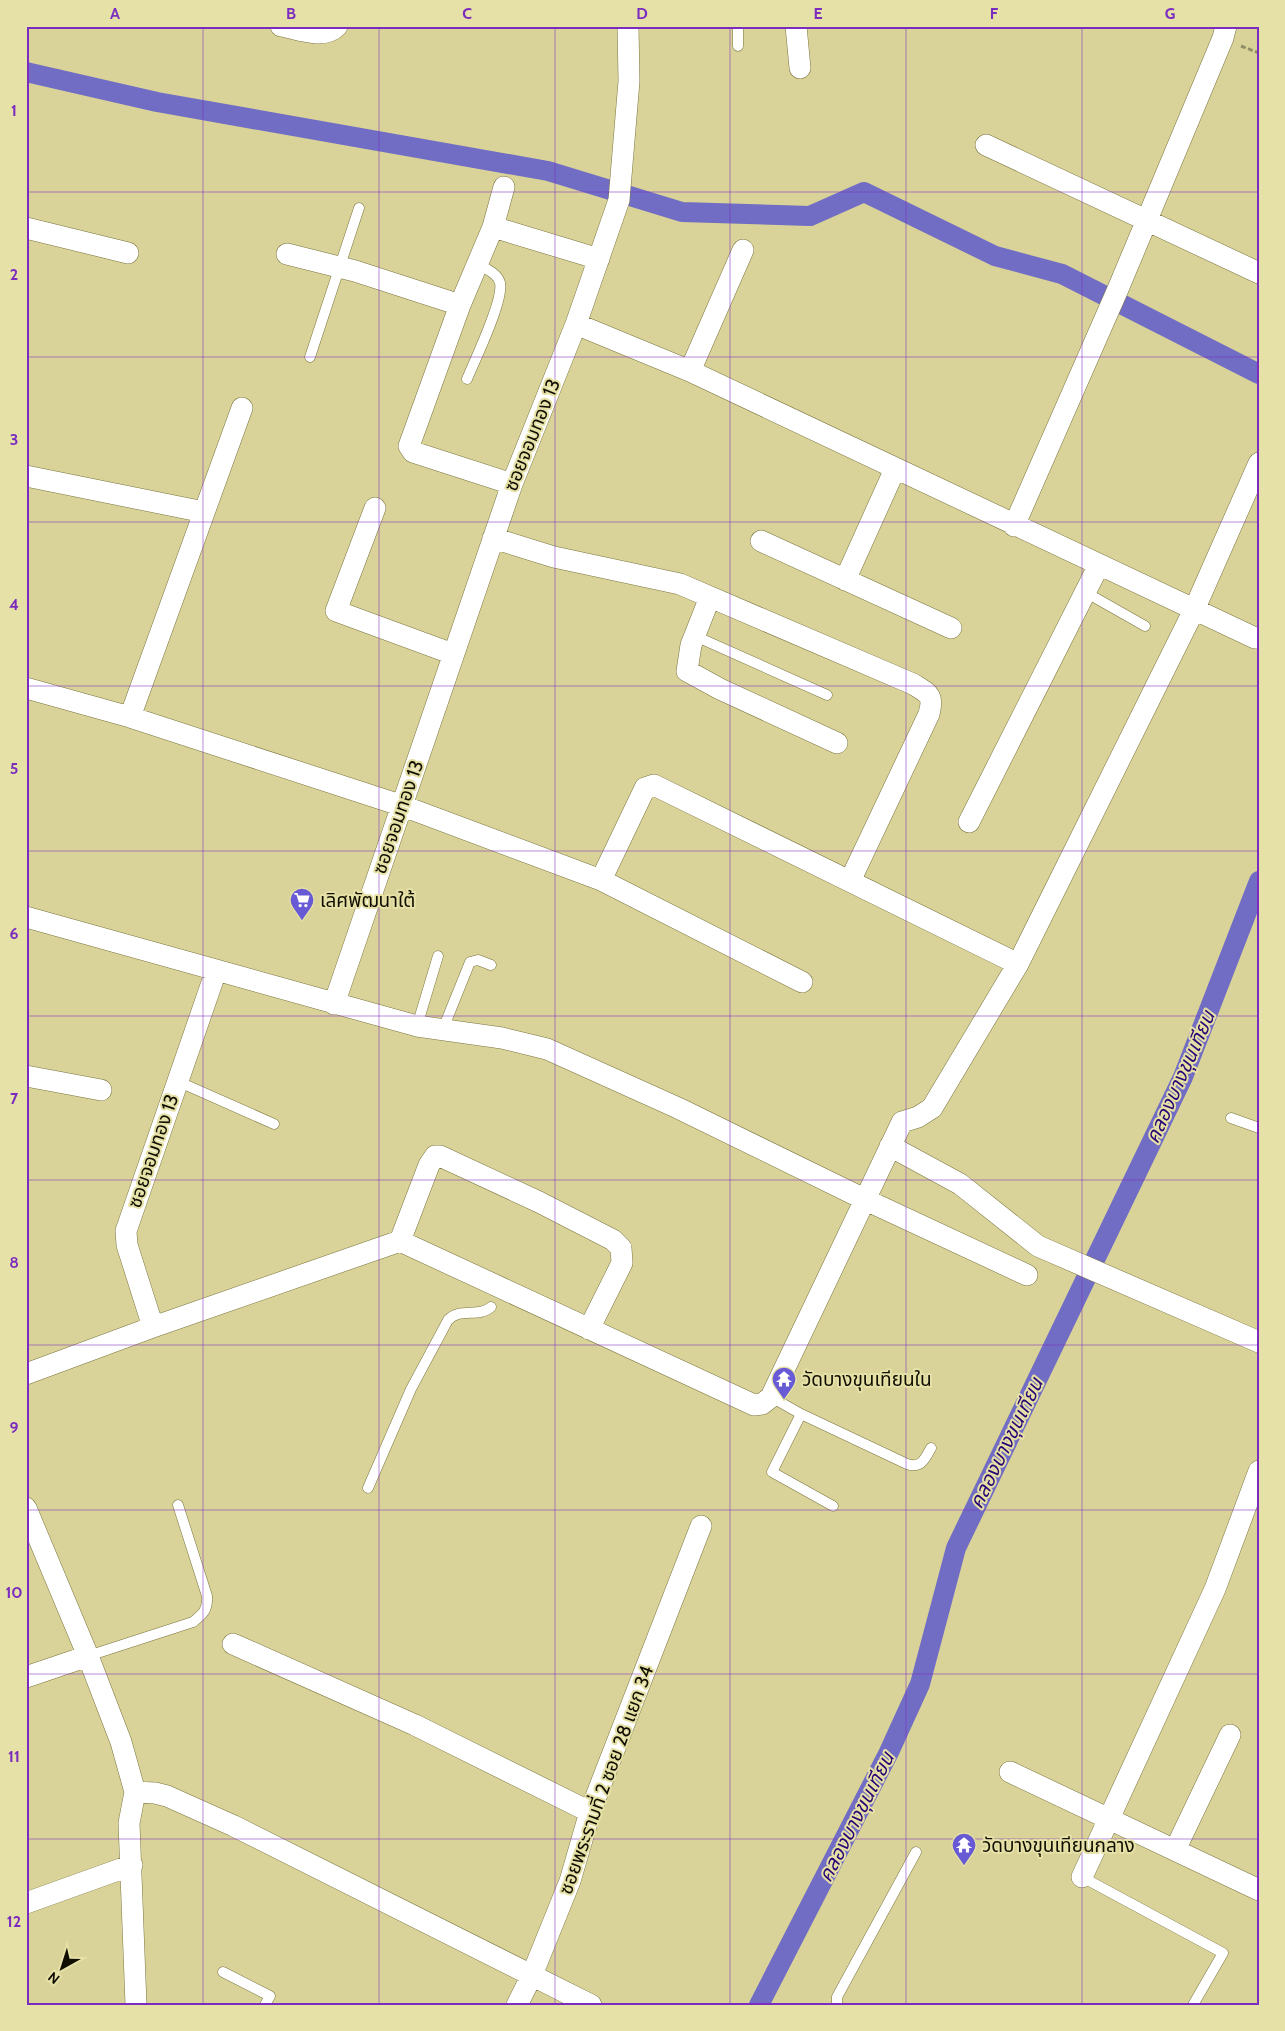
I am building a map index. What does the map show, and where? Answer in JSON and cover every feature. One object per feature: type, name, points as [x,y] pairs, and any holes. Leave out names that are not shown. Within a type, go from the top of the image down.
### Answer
[{"type":"street","points":[[281,26],[320,34],[329,33],[337,26]]},
{"type":"street","name":"ซอยจอมทอง 13","points":[[334,1004],[512,484],[576,324],[620,200],[629,81],[628,26]]},
{"type":"street","points":[[796,26],[800,68]]},
{"type":"street","points":[[1014,526],[1113,298],[1223,38],[1226,26]]},
{"type":"street","points":[[986,145],[1259,273]]},
{"type":"street","points":[[504,187],[493,227],[460,305],[410,441],[410,449],[512,484]]},
{"type":"street","points":[[493,227],[599,259]]},
{"type":"street","points":[[26,228],[128,253]]},
{"type":"street","points":[[690,371],[743,250]]},
{"type":"street","points":[[287,254],[341,267],[460,305]]},
{"type":"street","points":[[576,324],[690,371],[1014,526],[1255,638]]},
{"type":"street","points":[[130,717],[242,408]]},
{"type":"street","points":[[26,1374],[153,1327],[400,1241],[499,1292],[590,1329],[754,1405],[762,1404],[771,1397],[890,1146],[904,1121],[918,1117],[932,1108],[1018,964],[1194,610],[1259,463]]},
{"type":"street","points":[[845,580],[895,469]]},
{"type":"street","points":[[26,476],[204,512]]},
{"type":"street","points":[[375,508],[336,611],[453,654]]},
{"type":"street","points":[[493,538],[554,557],[680,584],[913,684],[929,696],[932,701],[929,714],[850,881]]},
{"type":"street","points":[[761,541],[950,628]]},
{"type":"street","points":[[969,822],[1099,565]]},
{"type":"street","points":[[710,597],[695,636],[687,663],[687,671],[693,676],[837,743]]},
{"type":"street","points":[[26,688],[130,717],[402,806],[601,880],[802,982]]},
{"type":"street","points":[[601,880],[645,788],[654,785],[1018,964]]},
{"type":"street","points":[[26,917],[417,1026],[502,1038],[547,1049],[678,1108],[866,1200],[1027,1275]]},
{"type":"street","name":"ซอยจอมทอง 13","points":[[153,1327],[127,1245],[126,1231],[216,971]]},
{"type":"street","points":[[26,1076],[101,1090]]},
{"type":"street","points":[[890,1146],[960,1184],[1018,1227],[1038,1246],[1259,1342]]},
{"type":"street","points":[[400,1241],[432,1157],[435,1156],[539,1202],[613,1240],[621,1248],[622,1263],[590,1329]]},
{"type":"street","points":[[1082,1877],[1215,1590],[1259,1471]]},
{"type":"street","points":[[26,1508],[88,1656],[121,1742],[134,1792],[129,1823],[136,2005]]},
{"type":"street","name":"ซอยพระรามที่ 2 ซอย 28 แยก 34","points":[[517,2005],[532,1975],[570,1881],[590,1812],[701,1526]]},
{"type":"street","points":[[233,1644],[415,1725],[590,1812]]},
{"type":"street","points":[[26,1677],[88,1656]]},
{"type":"street","points":[[1175,1850],[1230,1735]]},
{"type":"street","points":[[1010,1772],[1259,1890]]},
{"type":"street","points":[[134,1792],[155,1792],[167,1796],[234,1826],[591,2005]]},
{"type":"street","points":[[26,1904],[132,1865]]},
{"type":"lane","points":[[738,26],[738,46]]},
{"type":"lane","points":[[310,357],[359,208]]},
{"type":"lane","points":[[467,379],[496,309],[500,291],[500,283],[496,274],[477,263]]},
{"type":"lane","points":[[1085,592],[1145,626]]},
{"type":"lane","points":[[695,636],[827,695]]},
{"type":"lane","points":[[417,1026],[438,956]]},
{"type":"lane","points":[[442,1029],[470,962],[478,960],[491,965]]},
{"type":"lane","points":[[178,1081],[274,1124]]},
{"type":"lane","points":[[1231,1118],[1259,1128]]},
{"type":"lane","points":[[368,1488],[411,1389],[448,1320],[454,1314],[482,1313],[491,1307]]},
{"type":"lane","points":[[771,1397],[801,1414],[911,1466],[922,1464],[931,1448]]},
{"type":"lane","points":[[801,1414],[772,1472],[833,1506]]},
{"type":"lane","points":[[88,1656],[193,1622],[203,1614],[208,1606],[207,1596],[178,1505]]},
{"type":"lane","points":[[837,2005],[837,1997],[916,1852]]},
{"type":"lane","points":[[1082,1877],[1222,1953],[1193,2005]]},
{"type":"lane","points":[[223,1972],[270,1996],[265,2005]]},
{"type":"waterway","points":[[26,72],[157,102],[548,171],[682,212],[810,216],[864,192],[995,256],[1062,274],[1259,374]]},
{"type":"waterway","name":"คลองบางขุนเทียน","points":[[759,2005],[889,1752],[920,1684],[956,1548],[1183,1077],[1259,881]]},
{"type":"place","name":"เลิศพัฒนาใต้","points":[[302,921]]},
{"type":"place","name":"วัดบางขุนเทียนใน","points":[[784,1400]]},
{"type":"place","name":"วัดบางขุนเทียนกลาง","points":[[964,1866]]}]
